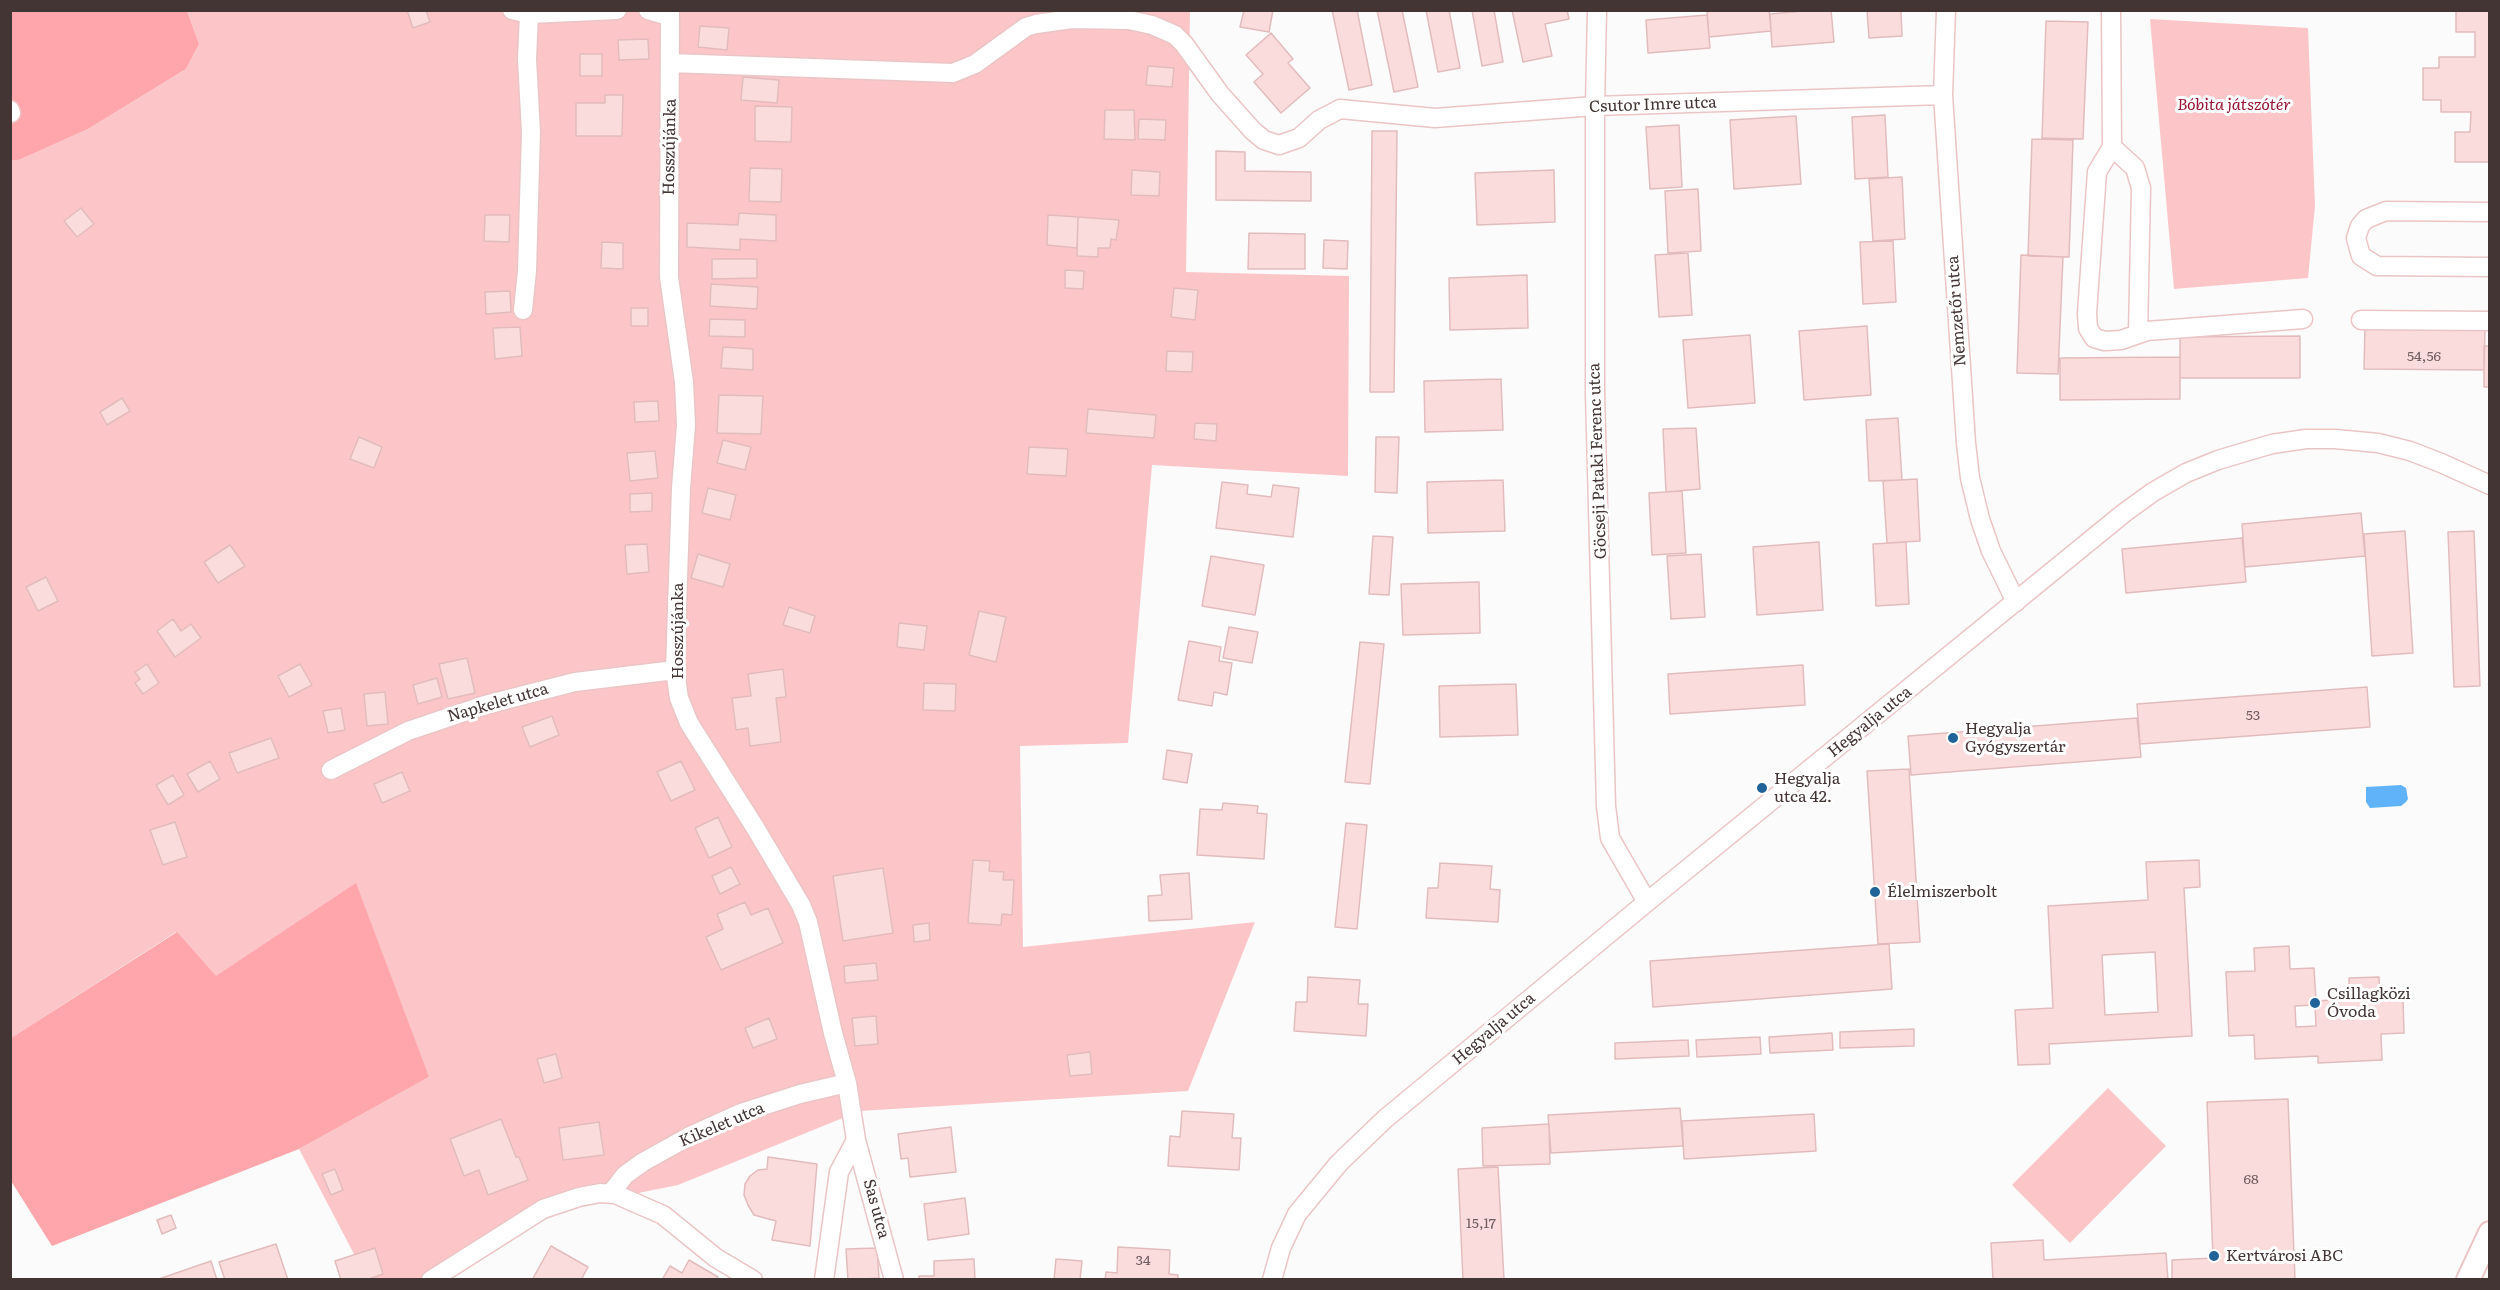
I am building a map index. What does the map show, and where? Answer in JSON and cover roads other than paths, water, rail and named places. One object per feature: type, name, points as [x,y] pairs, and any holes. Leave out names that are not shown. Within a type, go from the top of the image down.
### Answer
[{"type":"street","points":[[523,309],[527,271],[531,132],[527,58],[520,12],[617,10]]},
{"type":"street","points":[[648,10],[669,13]]},
{"type":"street","name":"Göcseji Pataki Ferenc utca","points":[[1597,10],[1595,394],[1606,806],[1610,838],[1647,902]]},
{"type":"street","name":"Nemzetőr utca","points":[[1946,10],[1943,95],[1970,478],[1991,551],[2016,602]]},
{"type":"street","points":[[2111,10],[2112,147],[2097,171],[2088,328],[2094,338],[2121,340],[2146,331],[2303,319]]},
{"type":"street","name":"Hosszújánka","points":[[669,13],[669,277],[684,382],[686,425],[681,488],[675,670],[679,698],[689,723],[762,838],[801,905],[808,922],[833,1033],[847,1083],[856,1140]]},
{"type":"street","name":"Csutor Imre utca","points":[[670,63],[953,73],[975,64],[1026,27],[1072,19],[1129,20],[1152,24],[1175,35],[1220,94],[1253,131],[1272,144],[1289,143],[1299,138],[1320,120],[1340,110],[1435,118],[1595,106],[1943,95]]},
{"type":"street","points":[[2112,147],[2135,168],[2141,188],[2138,334]]},
{"type":"street","points":[[2490,212],[2386,211],[2366,219],[2360,226],[2356,238],[2361,256],[2377,266],[2490,267]]},
{"type":"street","points":[[2361,320],[2490,321]]},
{"type":"street","name":"Hegyalja utca","points":[[1272,1280],[1281,1248],[1297,1214],[1318,1185],[1385,1119],[1647,902],[2124,513],[2153,492],[2186,473],[2218,460],[2272,444],[2335,439],[2378,443],[2441,463],[2490,485]]},
{"type":"street","name":"Napkelet utca","points":[[331,770],[408,732],[485,705],[575,682],[675,670]]},
{"type":"street","name":"Kikelet utca","points":[[611,1193],[626,1175],[643,1162],[688,1137],[741,1113],[800,1094],[847,1083]]},
{"type":"street","points":[[824,1280],[839,1172],[856,1140]]},
{"type":"street","name":"Sas utca","points":[[856,1140],[894,1280]]},
{"type":"street","points":[[431,1280],[543,1209],[579,1197],[611,1193],[663,1215],[716,1258],[753,1280]]},
{"type":"street","points":[[2468,1280],[2490,1233]]},
{"type":"water","points":[[2401,785],[2406,788],[2408,799],[2401,806],[2370,808],[2366,802],[2366,787]]},
{"type":"place","name":"Hegyalja Gyógyszertár","points":[[1953,738]]},
{"type":"place","name":"Hegyalja utca 42.","points":[[1762,788]]},
{"type":"place","name":"Élelmiszerbolt","points":[[1875,892]]},
{"type":"place","name":"Csillagközi Óvoda","points":[[2315,1003]]},
{"type":"place","name":"Kertvárosi ABC","points":[[2214,1256]]},
{"type":"park label","name":"Bóbita játszótér","points":[[2234,105]]}]
